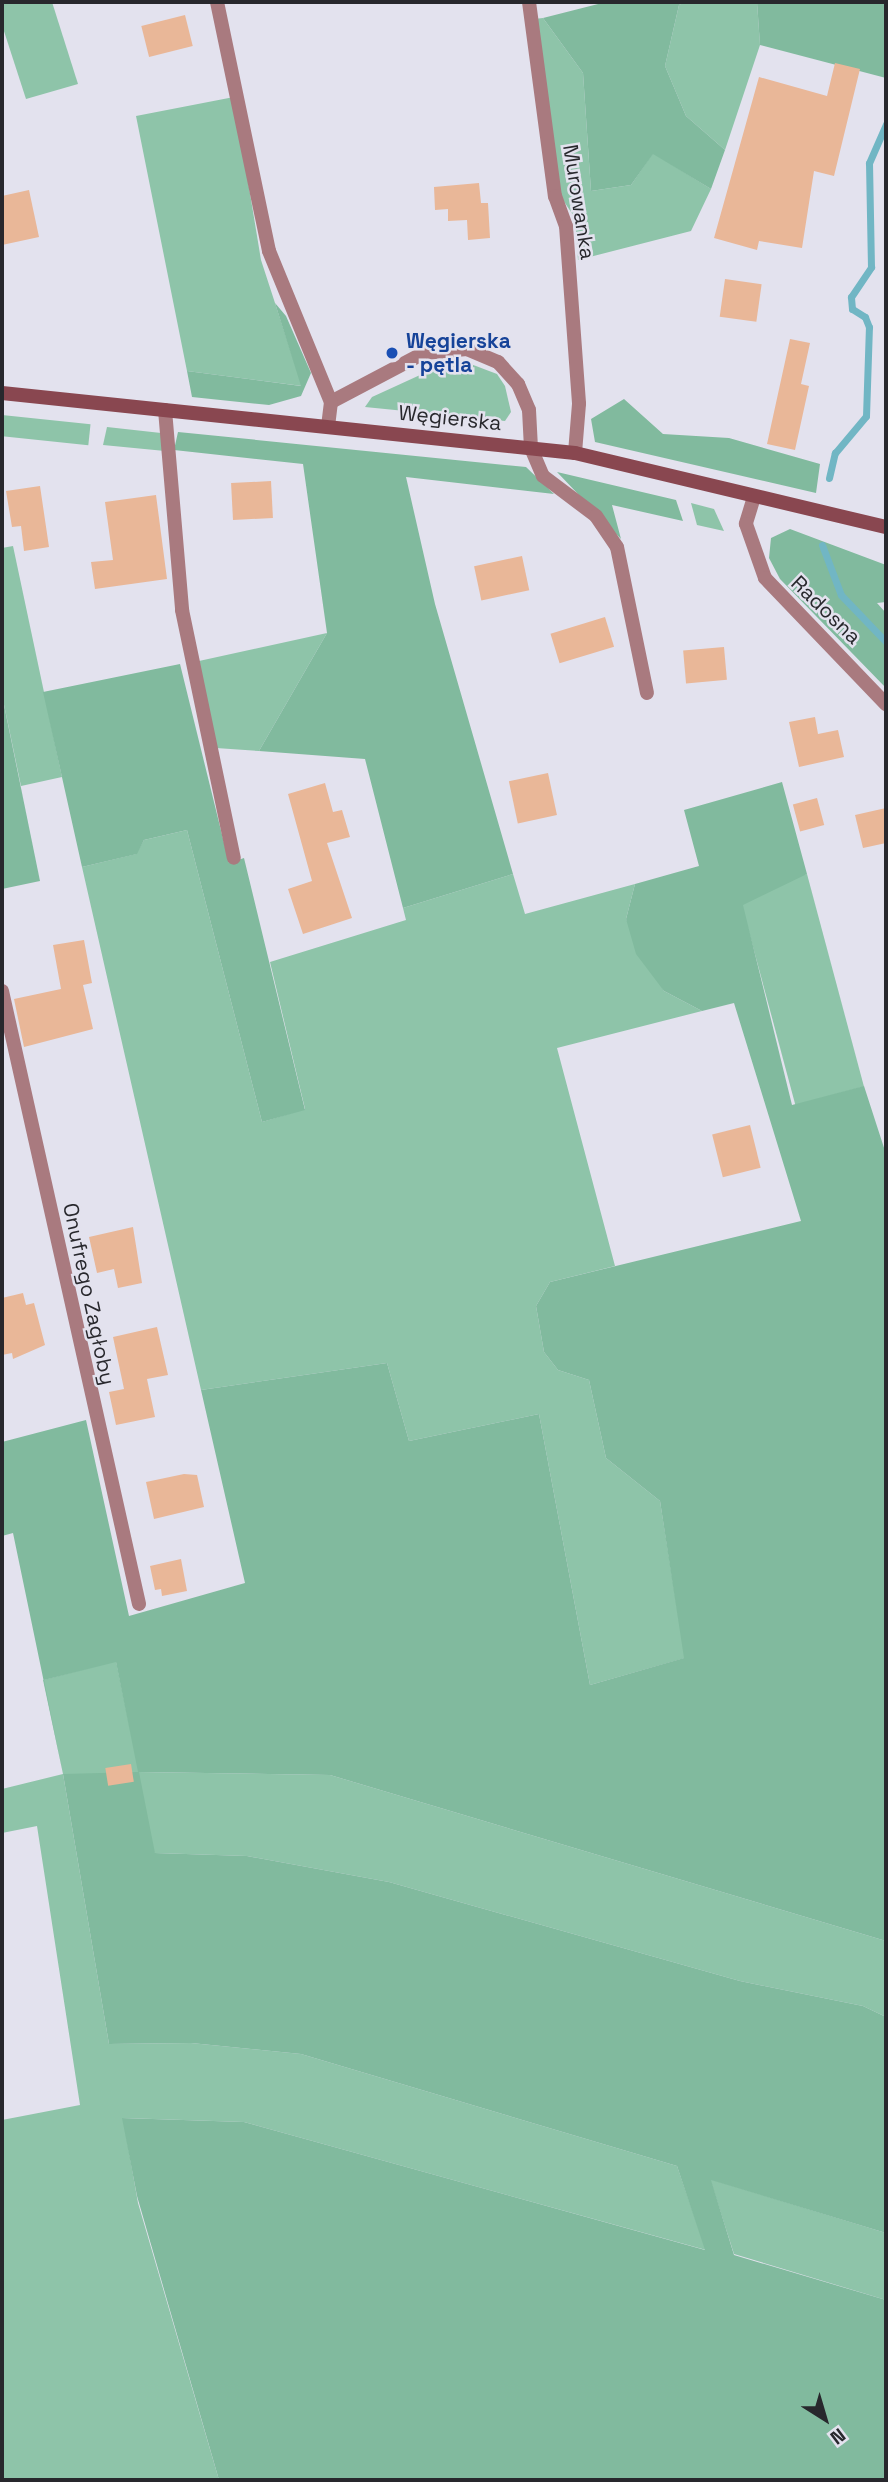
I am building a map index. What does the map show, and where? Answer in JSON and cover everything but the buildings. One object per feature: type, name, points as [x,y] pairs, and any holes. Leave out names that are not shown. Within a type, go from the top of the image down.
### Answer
[{"type":"main road","name":"Węgierska","points":[[2,393],[328,425],[575,453],[886,527]]},
{"type":"street","points":[[216,2],[269,251],[331,402],[328,425]]},
{"type":"street","name":"Murowanka","points":[[529,2],[555,197],[566,226],[579,404],[575,453]]},
{"type":"street","points":[[331,402],[425,353],[467,349],[498,362],[518,384],[529,410],[531,448],[543,476],[609,530],[647,693]]},
{"type":"street","points":[[165,410],[182,610],[234,858]]},
{"type":"street","name":"Radosna","points":[[754,497],[746,524],[765,578],[886,704]]},
{"type":"street","name":"Onufrego Zagłoby","points":[[2,991],[138,1604]]},
{"type":"green space","points":[[2,2],[52,2],[78,84],[26,99],[2,25]]},
{"type":"green space","points":[[606,2],[685,2],[679,5],[665,66],[686,116],[725,150],[711,189],[653,154],[631,185],[591,191],[583,73],[543,18]]},
{"type":"green space","points":[[685,2],[757,2],[760,45],[725,150],[686,116],[665,66],[679,5]]},
{"type":"green space","points":[[757,2],[886,2],[886,78],[760,45]]},
{"type":"green space","points":[[543,18],[583,73],[591,191],[631,185],[653,153],[711,189],[691,231],[578,260],[575,218],[561,197],[534,19]]},
{"type":"green space","points":[[234,97],[261,260],[302,386],[187,371],[136,116]]},
{"type":"green space","points":[[275,303],[286,316],[311,373],[301,396],[269,405],[192,397],[187,371],[301,386]]},
{"type":"green space","points":[[468,363],[497,374],[505,386],[511,412],[505,421],[365,407],[372,397],[431,370]]},
{"type":"green space","points":[[624,399],[663,434],[729,438],[820,464],[816,493],[595,442],[591,419]]},
{"type":"green space","points":[[2,415],[91,424],[88,445],[2,436]]},
{"type":"green space","points":[[107,427],[161,433],[165,451],[103,445]]},
{"type":"green space","points":[[178,432],[526,467],[554,494],[406,477],[435,604],[513,874],[403,908],[365,759],[259,751],[327,633],[303,464],[174,450]]},
{"type":"green space","points":[[557,472],[676,500],[683,521],[612,505],[621,539]]},
{"type":"green space","points":[[691,503],[714,509],[724,531],[697,525]]},
{"type":"green space","points":[[790,529],[886,565],[886,602],[877,603],[886,613],[886,688],[780,579],[769,558],[771,538]]},
{"type":"green space","points":[[13,546],[62,777],[21,786],[2,695],[2,548]]},
{"type":"green space","points":[[327,633],[259,751],[216,748],[199,661]]},
{"type":"green space","points":[[180,664],[229,863],[244,858],[305,1110],[262,1122],[187,830],[144,840],[137,854],[82,867],[43,692]]},
{"type":"green space","points":[[2,695],[40,881],[2,889]]},
{"type":"green space","points":[[782,782],[807,874],[743,905],[792,1105],[864,1086],[886,1154],[886,1941],[330,1775],[139,1772],[155,1853],[247,1856],[389,1882],[740,1981],[863,2006],[886,2017],[886,2233],[711,2180],[734,2255],[886,2300],[886,2480],[219,2480],[137,2196],[122,2118],[244,2122],[705,2250],[677,2166],[301,2054],[191,2043],[109,2044],[63,1774],[13,1533],[2,1536],[2,1442],[86,1420],[129,1616],[245,1583],[201,1390],[387,1363],[409,1441],[539,1414],[590,1685],[684,1658],[660,1501],[606,1458],[589,1380],[558,1370],[544,1352],[536,1306],[550,1282],[801,1221],[734,1003],[702,1011],[664,991],[636,954],[626,919],[635,884],[699,866],[684,810]],"holes":[[[116,1662],[138,1772],[63,1774],[44,1680]]]},
{"type":"green space","points":[[187,830],[262,1122],[305,1109],[270,962],[406,920],[403,908],[513,874],[525,914],[635,884],[626,919],[664,991],[702,1011],[557,1048],[615,1266],[550,1282],[536,1306],[544,1352],[558,1370],[589,1380],[606,1458],[660,1501],[685,1658],[590,1685],[539,1414],[409,1441],[387,1363],[201,1390],[82,867],[136,854],[144,840]]},
{"type":"green space","points":[[807,874],[864,1087],[795,1105],[738,892]]},
{"type":"green space","points":[[116,1661],[139,1772],[330,1775],[886,1941],[886,2017],[863,2006],[740,1981],[389,1882],[247,1856],[155,1853],[63,1774],[43,1680]]},
{"type":"green space","points":[[63,1774],[109,2044],[191,2043],[301,2054],[677,2166],[706,2250],[244,2122],[123,2118],[138,2203],[219,2480],[2,2480],[2,2120],[80,2105],[37,1826],[2,1833],[2,1789]]},
{"type":"green space","points":[[710,2179],[886,2233],[886,2300],[734,2254]]},
{"type":"waterway","points":[[829,478],[835,453],[866,416],[869,327],[865,317],[852,309],[851,297],[871,267],[869,163],[886,124]]},
{"type":"waterway","points":[[822,545],[841,595],[886,642]]},
{"type":"place","name":"Węgierska - pętla","points":[[392,353]]}]
